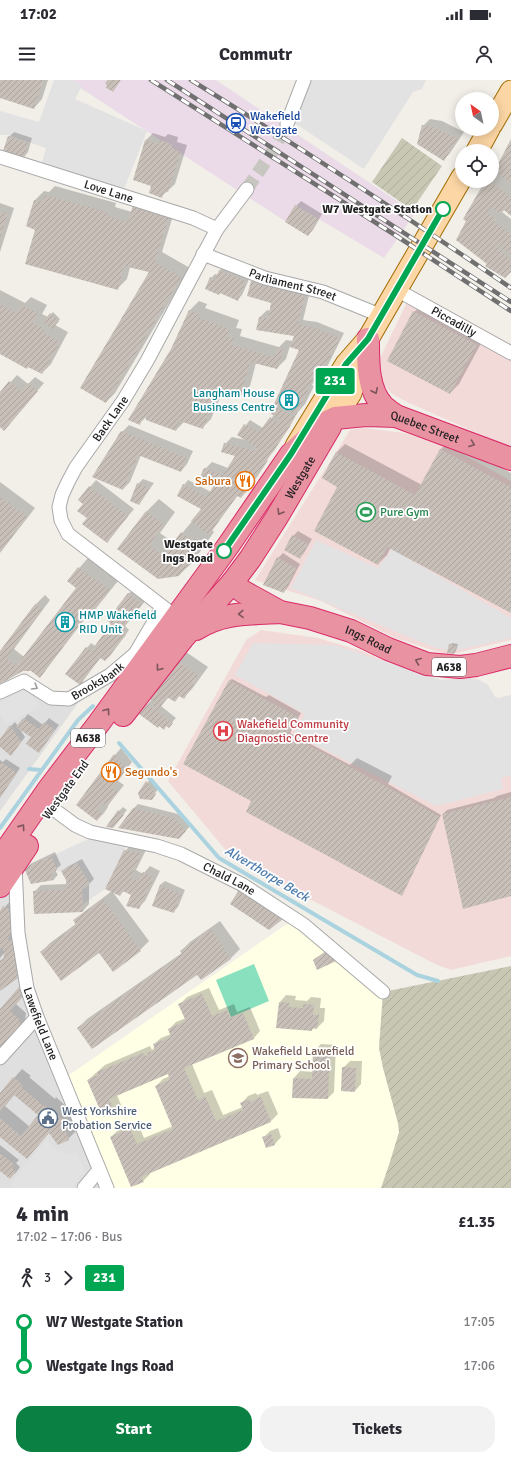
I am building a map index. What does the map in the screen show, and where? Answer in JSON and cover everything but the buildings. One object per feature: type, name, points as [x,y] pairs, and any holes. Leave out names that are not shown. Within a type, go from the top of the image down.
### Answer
[{"type":"highway","name":"A638","points":[[368,339],[368,364],[372,387],[384,407],[396,416]]},
{"type":"highway","name":"Quebec Street","points":[[335,418],[366,415],[396,416],[511,459]]},
{"type":"highway","name":"A638","points":[[291,454],[325,423],[335,418]]},
{"type":"highway","name":"Westgate","points":[[213,605],[232,583],[277,517],[335,418]]},
{"type":"highway","name":"Westgate","points":[[197,589],[291,454]]},
{"type":"highway","points":[[228,546],[226,561],[232,583]]},
{"type":"highway","name":"Ings Road","points":[[232,583],[242,591],[280,612],[310,618],[351,631],[388,649],[427,664],[460,668],[511,656]]},
{"type":"highway","name":"Westgate End","points":[[0,886],[6,860],[48,790],[99,723],[169,612],[197,589]]},
{"type":"highway","name":"Westgate End","points":[[6,860],[52,808],[183,638],[213,605]]},
{"type":"highway","name":"A638","points":[[183,638],[203,625],[233,614],[280,612]]},
{"type":"main road","points":[[499,112],[511,92]]},
{"type":"main road","name":"Westgate","points":[[291,454],[346,364],[368,339],[455,188]]},
{"type":"main road","name":"Westgate","points":[[335,418],[351,393],[368,339]]},
{"type":"street","points":[[287,124],[304,80]]},
{"type":"street","name":"Love Lane","points":[[0,156],[193,218],[217,229]]},
{"type":"street","name":"Back Lane","points":[[169,612],[68,534],[61,520],[59,508],[62,495],[76,467],[123,401],[147,361],[217,229],[247,189]]},
{"type":"street","name":"Parliament Street","points":[[203,254],[265,278],[323,292],[382,316]]},
{"type":"street","name":"Piccadilly","points":[[397,290],[511,353]]},
{"type":"street","name":"Brooksbank","points":[[0,692],[24,680],[51,698],[69,699],[110,675],[142,653]]},
{"type":"street","name":"Chald Lane","points":[[52,808],[75,825],[90,832],[157,846],[181,854],[243,885],[304,925],[383,992]]},
{"type":"street","name":"Lawefield Lane","points":[[6,860],[27,988],[37,1017],[107,1188]]},
{"type":"street","points":[[0,1058],[37,1017]]},
{"type":"street","points":[[84,1188],[99,1170]]},
{"type":"shaded area","points":[[54,80],[71,80],[82,86],[75,99],[147,131],[124,189],[42,163],[46,148],[8,135],[0,135],[0,111],[39,122]]},
{"type":"shaded area","points":[[68,80],[108,80],[105,83],[107,86],[106,88],[112,92],[121,80],[216,80],[415,213],[384,258],[319,219],[308,236]]},
{"type":"shaded area","points":[[310,80],[426,80],[422,89],[413,92],[364,169],[293,122]]},
{"type":"shaded area","points":[[402,138],[442,166],[412,210],[372,182]]},
{"type":"shaded area","points":[[413,290],[511,344],[511,448],[409,403],[392,394],[383,384],[379,372],[379,360]]},
{"type":"shaded area","points":[[364,428],[404,433],[448,446],[511,481],[511,640],[448,655],[395,638],[321,601],[255,580],[350,430]]},
{"type":"shaded area","points":[[316,540],[378,568],[392,549],[511,618],[511,638],[452,651],[433,647],[291,588]]},
{"type":"shaded area","points":[[261,630],[318,638],[362,651],[420,678],[441,680],[468,678],[479,680],[488,685],[495,697],[499,698],[511,695],[511,956],[451,970],[435,964],[234,860],[168,781],[246,640]]},
{"type":"shaded area","points":[[253,643],[334,645],[441,680],[468,678],[479,680],[488,685],[495,697],[499,698],[511,695],[511,775],[501,778],[503,789],[436,806],[294,734],[305,714],[235,675]]},
{"type":"shaded area","points":[[24,681],[78,703],[0,811],[0,692]]},
{"type":"shaded area","points":[[22,691],[28,692],[40,706],[6,724],[0,714],[0,703]]},
{"type":"shaded area","points":[[91,838],[127,845],[105,889],[83,904],[82,889],[90,884],[77,863],[58,872],[51,856]]},
{"type":"shaded area","points":[[0,859],[15,864],[27,988],[107,1188],[0,1188]]},
{"type":"shaded area","name":"Wakefield Lawefield Primary School","points":[[294,919],[383,992],[379,1048],[399,1132],[397,1145],[381,1188],[107,1188],[62,1080]]},
{"type":"shaded area","points":[[511,966],[511,1188],[381,1188],[399,1132],[379,1048],[383,992]]},
{"type":"shaded area","points":[[47,1139],[56,1151],[71,1155],[77,1152],[85,1172],[72,1188],[13,1188],[10,1185]]},
{"type":"green space","points":[[254,964],[269,1001],[231,1017],[216,980]]},
{"type":"waterway","name":"Alverthorpe Beck","points":[[0,828],[78,720],[93,706]]},
{"type":"waterway","name":"Alverthorpe Beck","points":[[119,743],[219,858],[417,975],[438,981]]},
{"type":"waterway","points":[[29,769],[41,770]]},
{"type":"tunnel","points":[[247,189],[272,152],[287,124]]},
{"type":"railway","points":[[151,80],[395,235],[511,311]]},
{"type":"railway","points":[[167,80],[511,302]]},
{"type":"railway","points":[[191,80],[352,182],[511,288]]},
{"type":"bus line","name":"231","points":[[224,551],[291,454],[346,364],[368,339],[443,209]]},
{"type":"place","name":"Wakefield Westgate","points":[[236,123]]},
{"type":"place","name":"W7 Westgate Station","points":[[443,209]]},
{"type":"place","name":"Langham House Business Centre","points":[[289,400]]},
{"type":"place","name":"Sabura","points":[[245,481]]},
{"type":"place","name":"Pure Gym","points":[[366,512]]},
{"type":"place","name":"Westgate Ings Road","points":[[224,551]]},
{"type":"place","name":"HMP Wakefield RID Unit","points":[[65,622]]},
{"type":"place","name":"Wakefield Community Diagnostic Centre","points":[[223,731]]},
{"type":"place","name":"Segundo's","points":[[111,772]]},
{"type":"place","name":"Wakefield Lawefield Primary School","points":[[238,1058]]},
{"type":"place","name":"West Yorkshire Probation Service","points":[[48,1118]]}]
